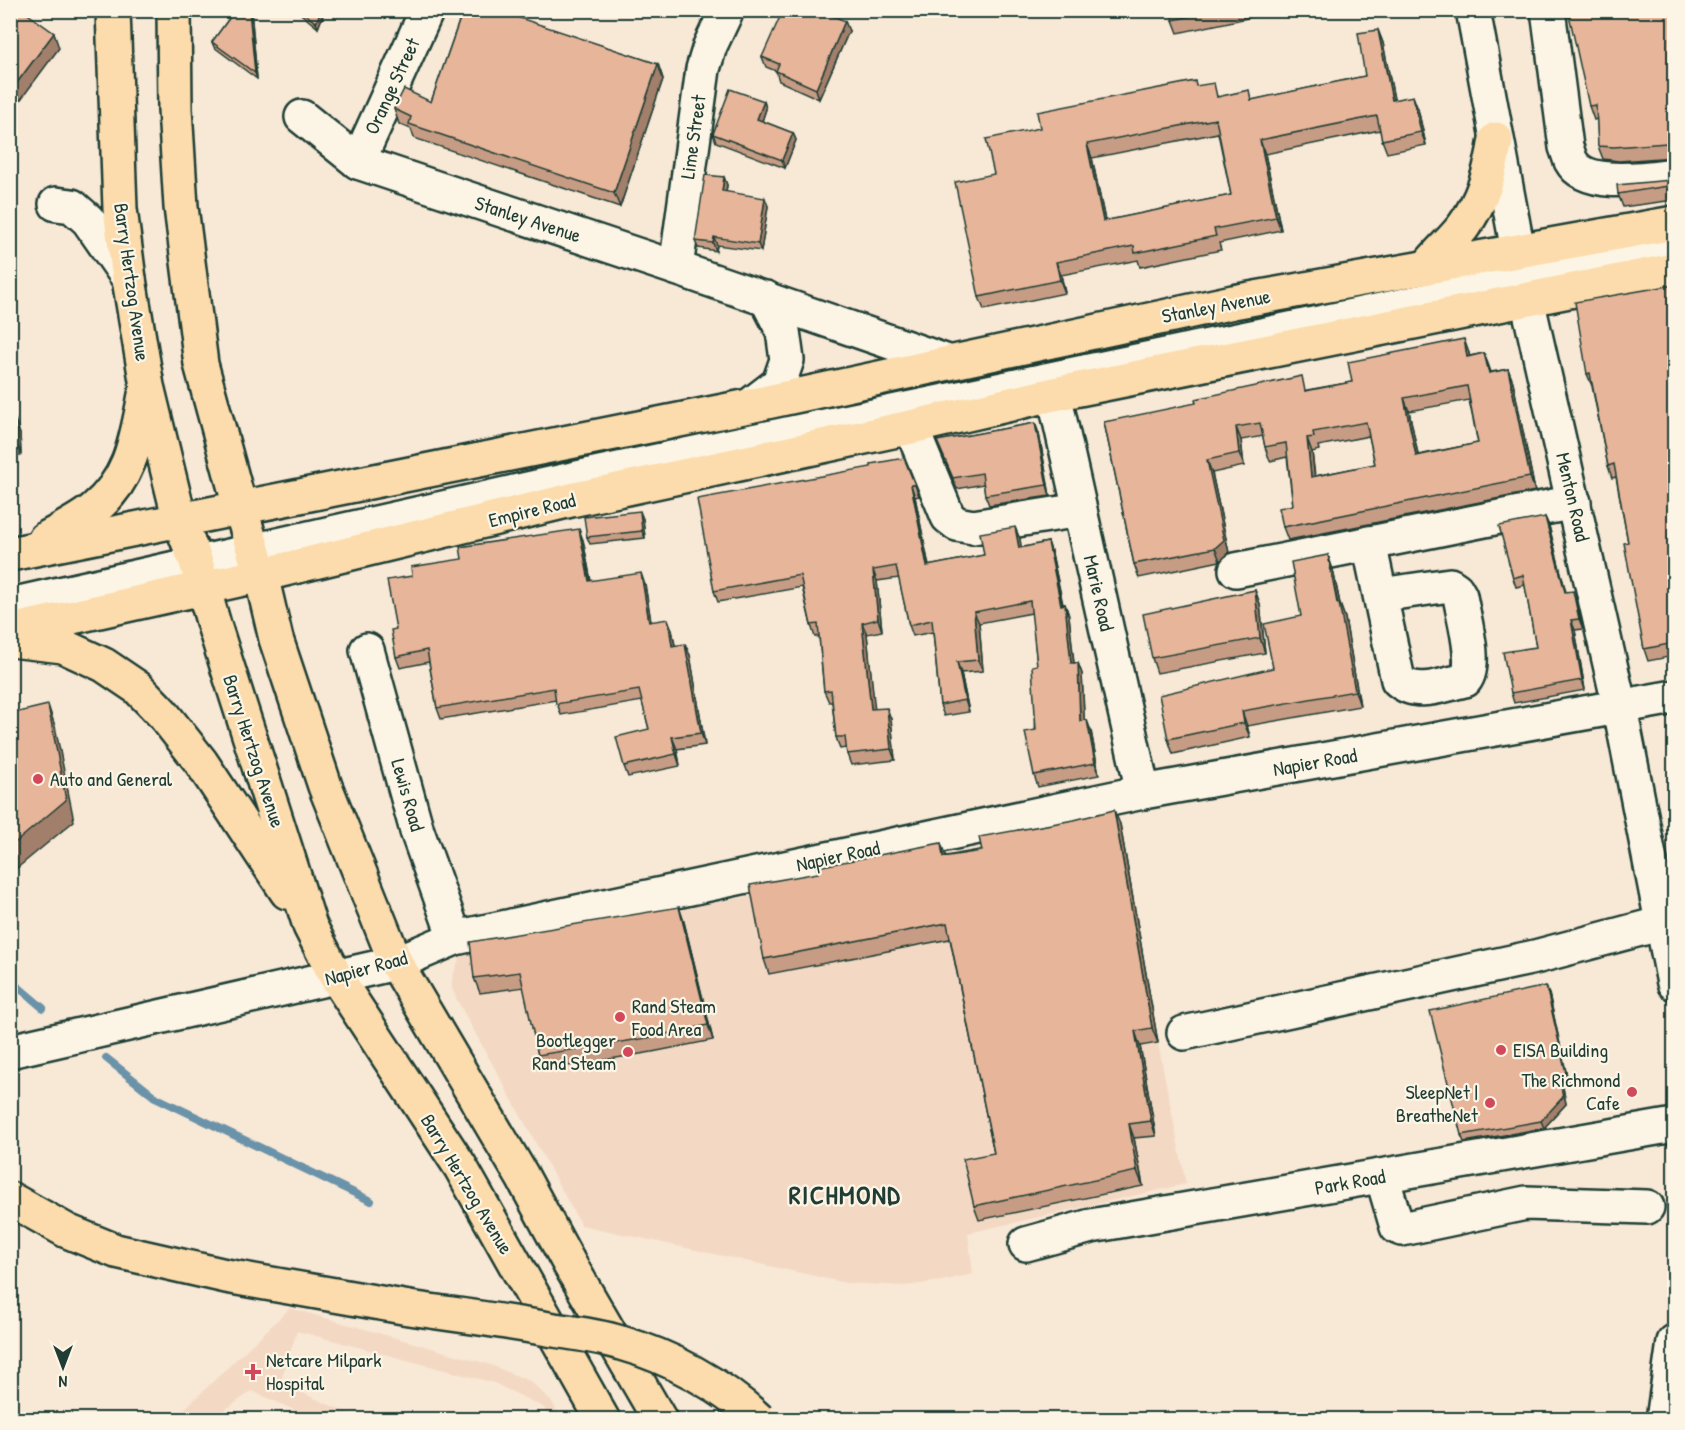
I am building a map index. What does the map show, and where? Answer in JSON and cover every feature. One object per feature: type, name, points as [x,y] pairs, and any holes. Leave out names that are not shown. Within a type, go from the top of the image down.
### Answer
[{"type":"main road","name":"Barry Hertzog Avenue","points":[[113,10],[120,209],[147,386],[180,521],[200,575],[310,926],[336,977],[460,1166],[603,1419]]},
{"type":"main road","points":[[174,10],[175,109],[181,207],[201,364],[276,639],[325,786],[396,963],[522,1176],[570,1265],[660,1419]]},
{"type":"main road","points":[[1428,266],[1462,228],[1480,201],[1491,171],[1496,139]]},
{"type":"main road","name":"Stanley Avenue","points":[[1054,394],[1523,276],[1674,223]]},
{"type":"main road","name":"Stanley Avenue","points":[[948,362],[1233,302],[1428,266],[1523,276],[1674,270]]},
{"type":"main road","points":[[18,552],[749,406],[948,362]]},
{"type":"main road","points":[[18,552],[92,511],[111,492],[125,473],[135,446],[147,386]]},
{"type":"main road","name":"Empire Road","points":[[10,631],[200,575],[571,500],[1054,394]]},
{"type":"main road","points":[[10,640],[63,646],[105,665],[138,688],[163,714],[201,762],[310,926]]},
{"type":"main road","points":[[10,1199],[67,1231],[116,1251],[165,1264],[409,1308],[515,1323],[620,1342],[664,1358],[705,1380],[743,1405],[759,1419]]},
{"type":"street","name":"Orange Street","points":[[358,162],[427,10]]},
{"type":"street","name":"Lime Street","points":[[676,268],[703,69],[710,46],[727,10]]},
{"type":"street","points":[[1548,10],[1566,147],[1571,162],[1580,171],[1593,177],[1633,180],[1674,175]]},
{"type":"street","name":"Menton Road","points":[[1477,11],[1496,139],[1523,276],[1666,913],[1674,983]]},
{"type":"street","name":"Stanley Avenue","points":[[302,117],[358,162],[766,298],[948,362]]},
{"type":"street","points":[[56,204],[72,206],[88,220],[129,279]]},
{"type":"street","points":[[257,563],[611,470],[1523,276],[1674,249]]},
{"type":"street","points":[[749,406],[779,383],[787,360],[783,331],[766,298]]},
{"type":"street","name":"Marie Road","points":[[1054,394],[1143,792]]},
{"type":"street","points":[[911,427],[948,517],[957,524],[973,528],[1080,510]]},
{"type":"street","points":[[1236,570],[1574,502]]},
{"type":"street","points":[[1369,543],[1380,595]]},
{"type":"street","points":[[10,605],[200,575]]},
{"type":"street","name":"Lewis Road","points":[[367,650],[417,831],[455,938]]},
{"type":"street","name":"Napier Road","points":[[10,1051],[396,963],[455,938],[1143,792],[1674,697]]},
{"type":"street","points":[[1184,1033],[1535,957],[1666,913]]},
{"type":"street","name":"Park Road","points":[[1026,1244],[1091,1226],[1674,1125]]},
{"type":"street","points":[[1382,1176],[1396,1227],[1402,1229],[1526,1203],[1647,1207]]},
{"type":"street","points":[[1663,1419],[1674,1342]]},
{"type":"shaded area","points":[[946,857],[1158,1043],[1186,1184],[968,1233],[973,1274],[905,1286],[846,1283],[581,1225],[457,1000],[452,988],[452,978],[460,956],[479,946]]},
{"type":"shaded area","name":"Netcare Milpark Hospital","points":[[290,1308],[488,1364],[530,1381],[552,1402],[561,1419],[550,1419],[543,1407],[494,1383],[297,1331],[280,1383],[361,1419],[314,1419],[252,1391],[212,1419],[174,1419]]},
{"type":"building","points":[[10,10],[22,10],[54,33],[10,92]]},
{"type":"building","points":[[226,10],[249,10],[255,73],[212,42],[233,13]]},
{"type":"building","points":[[301,10],[321,10],[316,23]]},
{"type":"building","points":[[463,10],[496,10],[658,64],[614,193],[409,124],[411,117],[394,109],[404,89],[431,102]]},
{"type":"building","points":[[783,10],[819,10],[845,21],[816,89],[776,71],[779,64],[762,57]]},
{"type":"building","points":[[1171,10],[1219,10],[1173,20]]},
{"type":"building","points":[[1568,10],[1674,10],[1674,144],[1598,146],[1596,105],[1589,106]]},
{"type":"building","points":[[1378,30],[1392,100],[1413,96],[1421,132],[1382,140],[1377,116],[1260,140],[1276,217],[1214,229],[1216,236],[1135,253],[1134,246],[1056,262],[1060,280],[979,297],[955,182],[994,174],[986,139],[1040,128],[1037,112],[1195,81],[1196,86],[1214,83],[1217,97],[1249,90],[1251,100],[1365,76],[1358,33]],"holes":[[[1216,119],[1231,195],[1103,221],[1087,144]]]},
{"type":"building","points":[[730,89],[764,101],[757,119],[793,133],[782,160],[713,134]]},
{"type":"building","points":[[705,175],[724,177],[722,191],[765,198],[758,244],[714,237],[713,243],[695,241]]},
{"type":"building","points":[[1674,179],[1674,185],[1618,194],[1617,185]]},
{"type":"building","points":[[1674,285],[1674,643],[1644,649],[1624,543],[1628,542],[1614,464],[1608,466],[1590,373],[1587,374],[1575,302]]},
{"type":"building","points":[[1464,339],[1467,357],[1484,353],[1489,373],[1508,369],[1530,477],[1283,527],[1279,508],[1293,505],[1286,443],[1265,447],[1260,423],[1236,427],[1239,453],[1207,460],[1224,540],[1215,548],[1134,564],[1104,422],[1196,403],[1195,399],[1302,376],[1305,391],[1352,382],[1348,362]],"holes":[[[1467,386],[1478,443],[1416,456],[1404,398]],[[1366,422],[1375,464],[1311,477],[1307,438],[1314,437],[1313,432]]]},
{"type":"building","points":[[15,419],[16,440],[10,440],[10,420]]},
{"type":"building","points":[[1035,423],[1047,485],[985,495],[982,473],[953,478],[937,441]]},
{"type":"building","points":[[904,458],[915,485],[911,485],[927,566],[984,555],[980,533],[1015,527],[1019,548],[1048,542],[1061,605],[1065,604],[1071,663],[1078,663],[1080,721],[1087,720],[1095,763],[1034,775],[1025,732],[1036,730],[1032,666],[1037,665],[1030,601],[974,612],[978,660],[957,662],[965,700],[940,705],[932,620],[909,625],[896,566],[873,570],[878,619],[862,623],[871,709],[887,708],[891,749],[847,754],[845,737],[836,737],[831,690],[824,691],[818,624],[811,625],[800,575],[714,591],[697,499],[871,467],[871,464]]},
{"type":"building","points":[[640,511],[642,531],[587,537],[584,517]]},
{"type":"building","points":[[1545,517],[1565,592],[1573,591],[1579,619],[1571,620],[1582,680],[1511,693],[1503,652],[1536,647],[1523,575],[1513,578],[1499,526]]},
{"type":"building","points":[[579,529],[589,581],[641,573],[649,622],[668,619],[672,646],[685,644],[701,733],[672,737],[676,754],[624,766],[616,737],[649,729],[639,690],[556,704],[554,688],[437,708],[427,650],[396,657],[391,630],[396,629],[387,580],[412,576],[411,567],[462,559],[460,547]]},
{"type":"building","points":[[1328,555],[1355,691],[1242,711],[1244,723],[1168,739],[1159,695],[1273,668],[1264,624],[1301,616],[1291,562]]},
{"type":"building","points":[[1255,590],[1260,638],[1152,658],[1143,614]]},
{"type":"building","name":"Auto and General","points":[[48,705],[66,800],[10,847],[10,714]]},
{"type":"building","points":[[1114,810],[1152,1028],[1135,1031],[1151,1121],[1129,1124],[1137,1171],[974,1206],[963,1159],[994,1153],[947,923],[764,959],[750,885],[818,873],[817,867],[941,843],[943,857],[982,851],[979,837],[1074,820]]},
{"type":"building","name":"Rand Steam Food Area","points":[[679,907],[708,1025],[647,1038],[538,1055],[520,972],[474,978],[470,942]]},
{"type":"building","name":"EISA Building","points":[[1546,986],[1566,1073],[1559,1075],[1563,1097],[1541,1121],[1461,1135],[1430,1011]]},
{"type":"waterway","points":[[10,980],[43,1008]]},
{"type":"waterway","points":[[106,1058],[155,1097],[371,1201]]},
{"type":"place","name":"Auto and General","points":[[38,779]]},
{"type":"place","name":"Rand Steam Food Area","points":[[620,1017]]},
{"type":"place","name":"EISA Building","points":[[1501,1050]]},
{"type":"place","name":"Bootlegger Rand Steam","points":[[628,1052]]},
{"type":"place","name":"The Richmond Cafe","points":[[1632,1092]]},
{"type":"place","name":"SleepNet | BreatheNet","points":[[1490,1103]]},
{"type":"place","name":"Netcare Milpark Hospital","points":[[253,1372]]},
{"type":"district","name":"RICHMOND","points":[[845,1195]]}]
